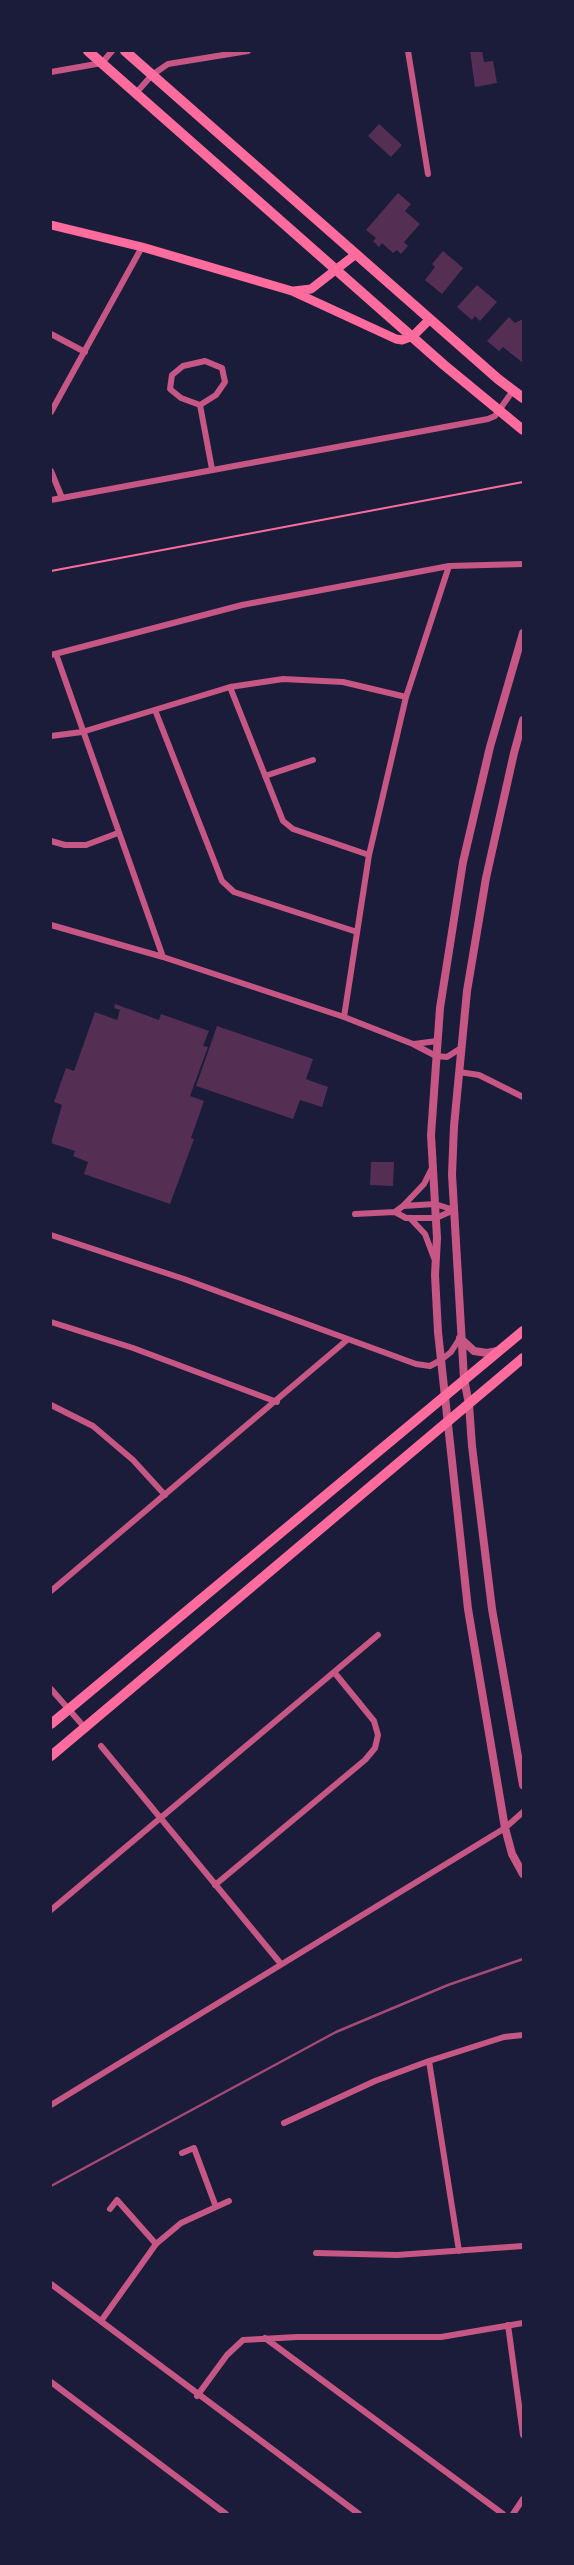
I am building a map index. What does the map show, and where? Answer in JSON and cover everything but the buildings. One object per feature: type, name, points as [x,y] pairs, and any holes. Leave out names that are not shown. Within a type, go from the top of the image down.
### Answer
[{"type":"main road","points":[[88,51],[523,430]]},
{"type":"main road","points":[[125,51],[139,56],[152,75],[512,392],[523,398]]},
{"type":"main road","points":[[51,225],[142,247],[292,291],[396,339],[413,336],[430,319]]},
{"type":"main road","points":[[292,291],[311,289],[356,254]]},
{"type":"main road","points":[[51,1724],[523,1331]]},
{"type":"main road","points":[[51,1756],[469,1404],[520,1365]]},
{"type":"street","points":[[51,72],[102,63],[112,51]]},
{"type":"street","points":[[136,93],[152,75],[168,64],[248,51]]},
{"type":"street","points":[[408,51],[428,174]]},
{"type":"street","points":[[51,412],[142,247]]},
{"type":"street","points":[[51,334],[85,352]]},
{"type":"street","points":[[205,361],[222,368],[225,382],[216,395],[200,405],[181,398],[170,389],[172,376],[183,366],[205,361]]},
{"type":"street","points":[[51,500],[488,419],[499,411],[512,392]]},
{"type":"street","points":[[200,405],[212,469]]},
{"type":"street","points":[[51,471],[62,498]]},
{"type":"street","points":[[163,957],[54,654],[242,605],[449,566],[523,564]]},
{"type":"street","points":[[344,1017],[369,855],[407,697],[449,566]]},
{"type":"street","points":[[523,633],[487,759],[463,862],[437,1041],[431,1135],[441,1360],[468,1609],[505,1828],[512,1854],[523,1874]]},
{"type":"street","points":[[51,736],[82,732],[230,687],[283,679],[344,681],[407,697]]},
{"type":"street","points":[[230,687],[283,821],[293,829],[369,855]]},
{"type":"street","points":[[155,710],[222,881],[234,892],[356,932]]},
{"type":"street","points":[[523,720],[518,754],[486,878],[467,991],[453,1131],[454,1210],[464,1379],[492,1609],[523,1785]]},
{"type":"street","points":[[265,776],[313,760]]},
{"type":"street","points":[[51,841],[65,845],[86,845],[118,834]]},
{"type":"street","points":[[51,925],[163,957],[344,1017],[436,1056],[447,1057],[461,1048]]},
{"type":"street","points":[[412,1044],[437,1041]]},
{"type":"street","points":[[459,1072],[480,1075],[523,1097]]},
{"type":"street","points":[[395,1212],[424,1184],[433,1163]]},
{"type":"street","points":[[403,1206],[435,1204],[454,1210]]},
{"type":"street","points":[[355,1214],[395,1212],[410,1218],[436,1218],[454,1210]]},
{"type":"street","points":[[410,1218],[425,1234],[435,1260]]},
{"type":"street","points":[[51,1236],[184,1279],[416,1364],[430,1366],[441,1360],[451,1352],[460,1338]]},
{"type":"street","points":[[51,1322],[133,1348],[277,1402]]},
{"type":"street","points":[[460,1338],[474,1351],[497,1351]]},
{"type":"street","points":[[51,1591],[347,1340]]},
{"type":"street","points":[[51,1405],[93,1426],[133,1460],[165,1495]]},
{"type":"street","points":[[51,1910],[378,1635]]},
{"type":"street","points":[[215,1885],[365,1760],[375,1748],[378,1735],[374,1720],[334,1672]]},
{"type":"street","points":[[51,1689],[85,1728]]},
{"type":"street","points":[[101,1746],[281,1964]]},
{"type":"street","points":[[51,2105],[505,1828],[523,1812]]},
{"type":"street","points":[[284,2123],[375,2081],[429,2061],[504,2037],[523,2035]]},
{"type":"street","points":[[429,2061],[459,2251]]},
{"type":"street","points":[[182,2153],[194,2148],[216,2207]]},
{"type":"street","points":[[110,2209],[117,2200],[156,2244]]},
{"type":"street","points":[[101,2321],[156,2244],[181,2223],[229,2201]]},
{"type":"street","points":[[316,2253],[397,2255],[523,2246]]},
{"type":"street","points":[[51,2284],[197,2396],[359,2514]]},
{"type":"street","points":[[197,2396],[226,2355],[243,2340],[441,2337],[523,2323]]},
{"type":"street","points":[[508,2325],[523,2435]]},
{"type":"street","points":[[265,2338],[503,2514]]},
{"type":"street","points":[[51,2382],[226,2514]]},
{"type":"street","points":[[513,2514],[523,2499]]},
{"type":"path","points":[[51,571],[523,482]]},
{"type":"railway","points":[[51,2186],[336,2032],[448,1985],[523,1959]]}]
